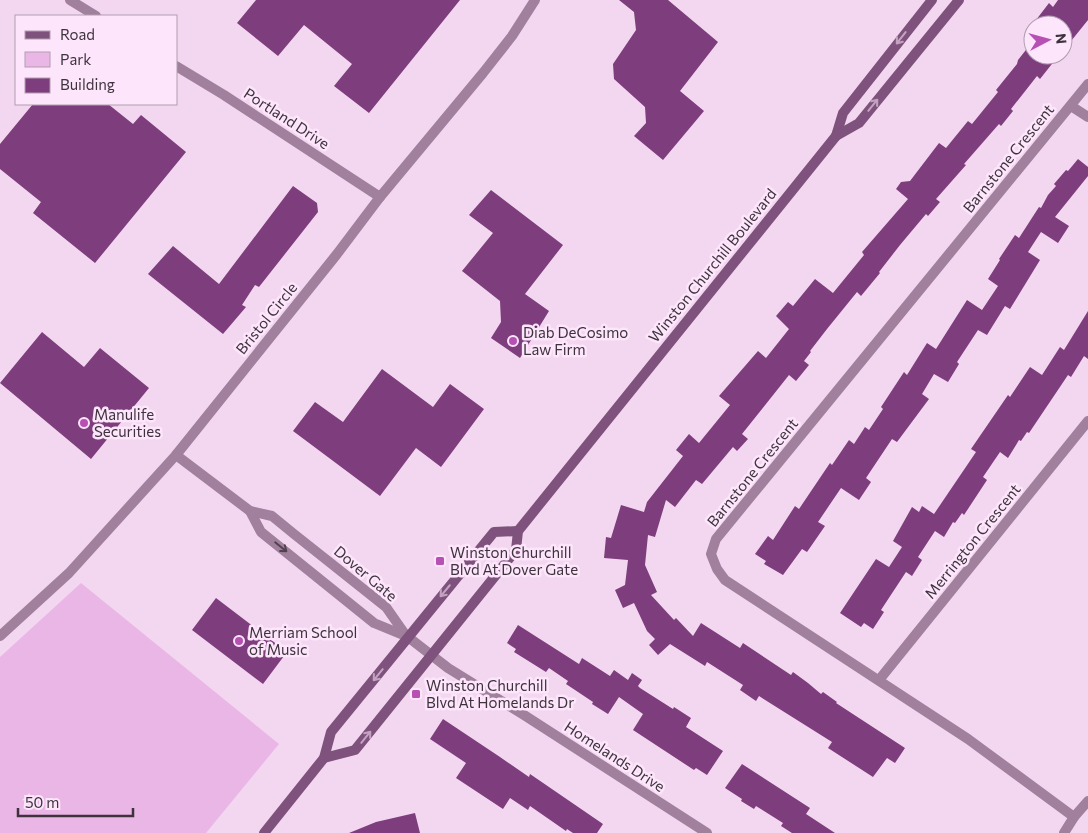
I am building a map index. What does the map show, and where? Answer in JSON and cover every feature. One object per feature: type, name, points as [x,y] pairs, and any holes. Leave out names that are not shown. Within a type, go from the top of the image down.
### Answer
[{"type":"main road","name":"Winston Churchill Boulevard","points":[[836,136],[842,112],[932,0]]},
{"type":"main road","name":"Winston Churchill Boulevard","points":[[324,758],[355,750],[516,550],[518,530],[836,136],[859,123],[959,0]]},
{"type":"main road","points":[[264,833],[324,758],[331,732],[494,532],[518,530]]},
{"type":"street","points":[[70,0],[94,15]]},
{"type":"street","name":"Bristol Circle","points":[[0,636],[69,574],[176,455],[337,254],[380,197],[483,73],[512,36],[535,0]]},
{"type":"street","name":"Portland Drive","points":[[178,67],[380,197]]},
{"type":"street","name":"Barnstone Crescent","points":[[1074,817],[968,739],[724,580],[711,554],[716,539],[1088,84]]},
{"type":"street","points":[[1071,106],[1088,117]]},
{"type":"street","name":"Merrington Crescent","points":[[879,680],[1088,421]]},
{"type":"street","name":"Dover Gate","points":[[176,455],[250,511],[262,532],[374,623],[408,637]]},
{"type":"street","name":"Dover Gate","points":[[250,511],[272,516],[379,601],[386,607],[408,637]]},
{"type":"street","name":"Homelands Drive","points":[[408,637],[448,668],[707,833]]},
{"type":"street","points":[[1064,833],[1074,817],[1088,801]]},
{"type":"green space","points":[[81,583],[279,744],[206,833],[0,833],[0,657]]},
{"type":"building","points":[[256,0],[460,0],[369,113],[334,86],[352,64],[304,25],[278,56],[237,23]]},
{"type":"building","points":[[619,0],[668,0],[718,42],[680,91],[704,111],[663,160],[634,136],[646,123],[645,107],[614,79],[613,64],[636,30],[634,12]]},
{"type":"building","points":[[1058,0],[1088,0],[1088,20],[1073,39],[1073,15],[1040,15],[1049,3],[1053,7]]},
{"type":"building","points":[[1023,54],[1023,65],[1051,65],[1040,79],[1037,76],[1011,109],[1013,111],[1001,126],[999,124],[964,164],[966,165],[936,199],[940,202],[928,216],[926,214],[861,296],[857,292],[827,329],[804,361],[809,365],[796,381],[789,375],[742,434],[748,439],[737,451],[733,447],[702,484],[696,480],[675,507],[666,500],[655,537],[648,535],[645,565],[657,592],[651,595],[674,620],[676,618],[693,636],[701,623],[740,648],[743,643],[791,675],[793,672],[821,694],[823,692],[836,703],[905,748],[895,763],[887,758],[873,777],[828,748],[832,742],[759,696],[756,701],[740,690],[743,685],[707,662],[705,666],[670,644],[658,655],[649,645],[655,639],[647,631],[634,603],[623,608],[615,590],[625,585],[628,560],[604,558],[606,537],[611,538],[621,505],[644,512],[647,502],[683,456],[676,450],[689,434],[699,443],[730,405],[719,396],[758,351],[766,358],[789,329],[776,316],[788,302],[793,306],[815,279],[833,293],[864,255],[862,252],[908,199],[896,189],[901,182],[910,181],[939,143],[946,148],[968,121],[972,124],[998,92],[996,90],[1017,64]]},
{"type":"building","points":[[32,105],[109,105],[133,124],[141,115],[186,152],[95,263],[33,213],[41,202],[0,169],[0,144]]},
{"type":"building","points":[[1078,159],[1088,167],[1088,176],[1055,217],[1069,226],[1058,243],[1041,232],[1028,252],[1040,260],[1010,309],[1005,306],[987,335],[978,330],[957,362],[959,364],[948,382],[934,374],[922,394],[929,399],[897,442],[892,439],[866,478],[871,482],[859,500],[841,488],[818,522],[825,526],[807,552],[802,549],[783,575],[764,564],[766,561],[755,554],[768,536],[773,540],[795,506],[799,509],[830,463],[832,465],[849,440],[854,444],[865,427],[869,430],[883,409],[881,407],[904,372],[907,375],[927,343],[936,349],[967,300],[982,310],[998,286],[988,279],[999,259],[1015,235],[1019,238],[1039,207],[1041,208],[1048,195],[1056,186],[1054,184]]},
{"type":"building","points":[[293,186],[317,203],[318,212],[259,287],[255,285],[242,305],[246,307],[223,334],[148,274],[173,246],[219,284]]},
{"type":"building","points":[[491,190],[563,245],[525,294],[549,311],[520,358],[491,338],[501,322],[500,301],[462,271],[493,233],[469,215]]},
{"type":"building","points":[[1088,311],[1088,359],[1084,356],[1071,377],[1068,375],[1029,433],[1027,432],[1021,441],[1019,440],[1008,458],[1000,452],[983,477],[987,480],[964,515],[962,513],[955,523],[953,522],[944,537],[935,531],[918,557],[922,560],[912,576],[906,572],[881,610],[884,612],[873,629],[864,623],[861,627],[840,613],[876,559],[889,567],[902,547],[893,541],[912,507],[919,512],[922,506],[934,514],[976,452],[971,449],[1008,395],[1010,397],[1030,367],[1042,375],[1060,347],[1064,350]]},
{"type":"building","name":"Manulife Securities","points":[[42,332],[84,367],[100,348],[149,388],[91,459],[0,383]]},
{"type":"building","points":[[382,369],[433,407],[450,384],[484,409],[441,467],[416,448],[380,496],[293,431],[315,402],[343,422]]},
{"type":"building","name":"Merriam School of Music","points":[[216,598],[287,652],[263,684],[192,630]]},
{"type":"building","points":[[518,625],[579,664],[582,658],[610,676],[614,670],[628,680],[632,673],[642,680],[638,686],[640,688],[691,718],[686,727],[723,751],[707,775],[696,768],[694,770],[633,730],[643,714],[619,697],[608,714],[566,684],[568,681],[549,668],[546,672],[514,652],[516,649],[507,643]]},
{"type":"building","points":[[443,719],[529,777],[530,774],[603,824],[597,833],[573,833],[567,829],[566,831],[530,806],[528,810],[510,798],[503,809],[456,778],[466,763],[430,739]]},
{"type":"building","points":[[742,764],[810,808],[806,814],[835,833],[792,833],[781,826],[783,823],[756,806],[754,809],[741,801],[742,799],[725,788]]},
{"type":"building","points":[[415,813],[420,833],[349,833],[376,822]]},
{"type":"place","name":"Diab DeCosimo Law Firm","points":[[513,341]]},
{"type":"place","name":"Manulife Securities","points":[[84,423]]},
{"type":"place","name":"Winston Churchill Blvd At Dover Gate","points":[[440,561]]},
{"type":"place","name":"Merriam School of Music","points":[[239,641]]},
{"type":"place","name":"Winston Churchill Blvd At Homelands Dr","points":[[416,694]]}]
